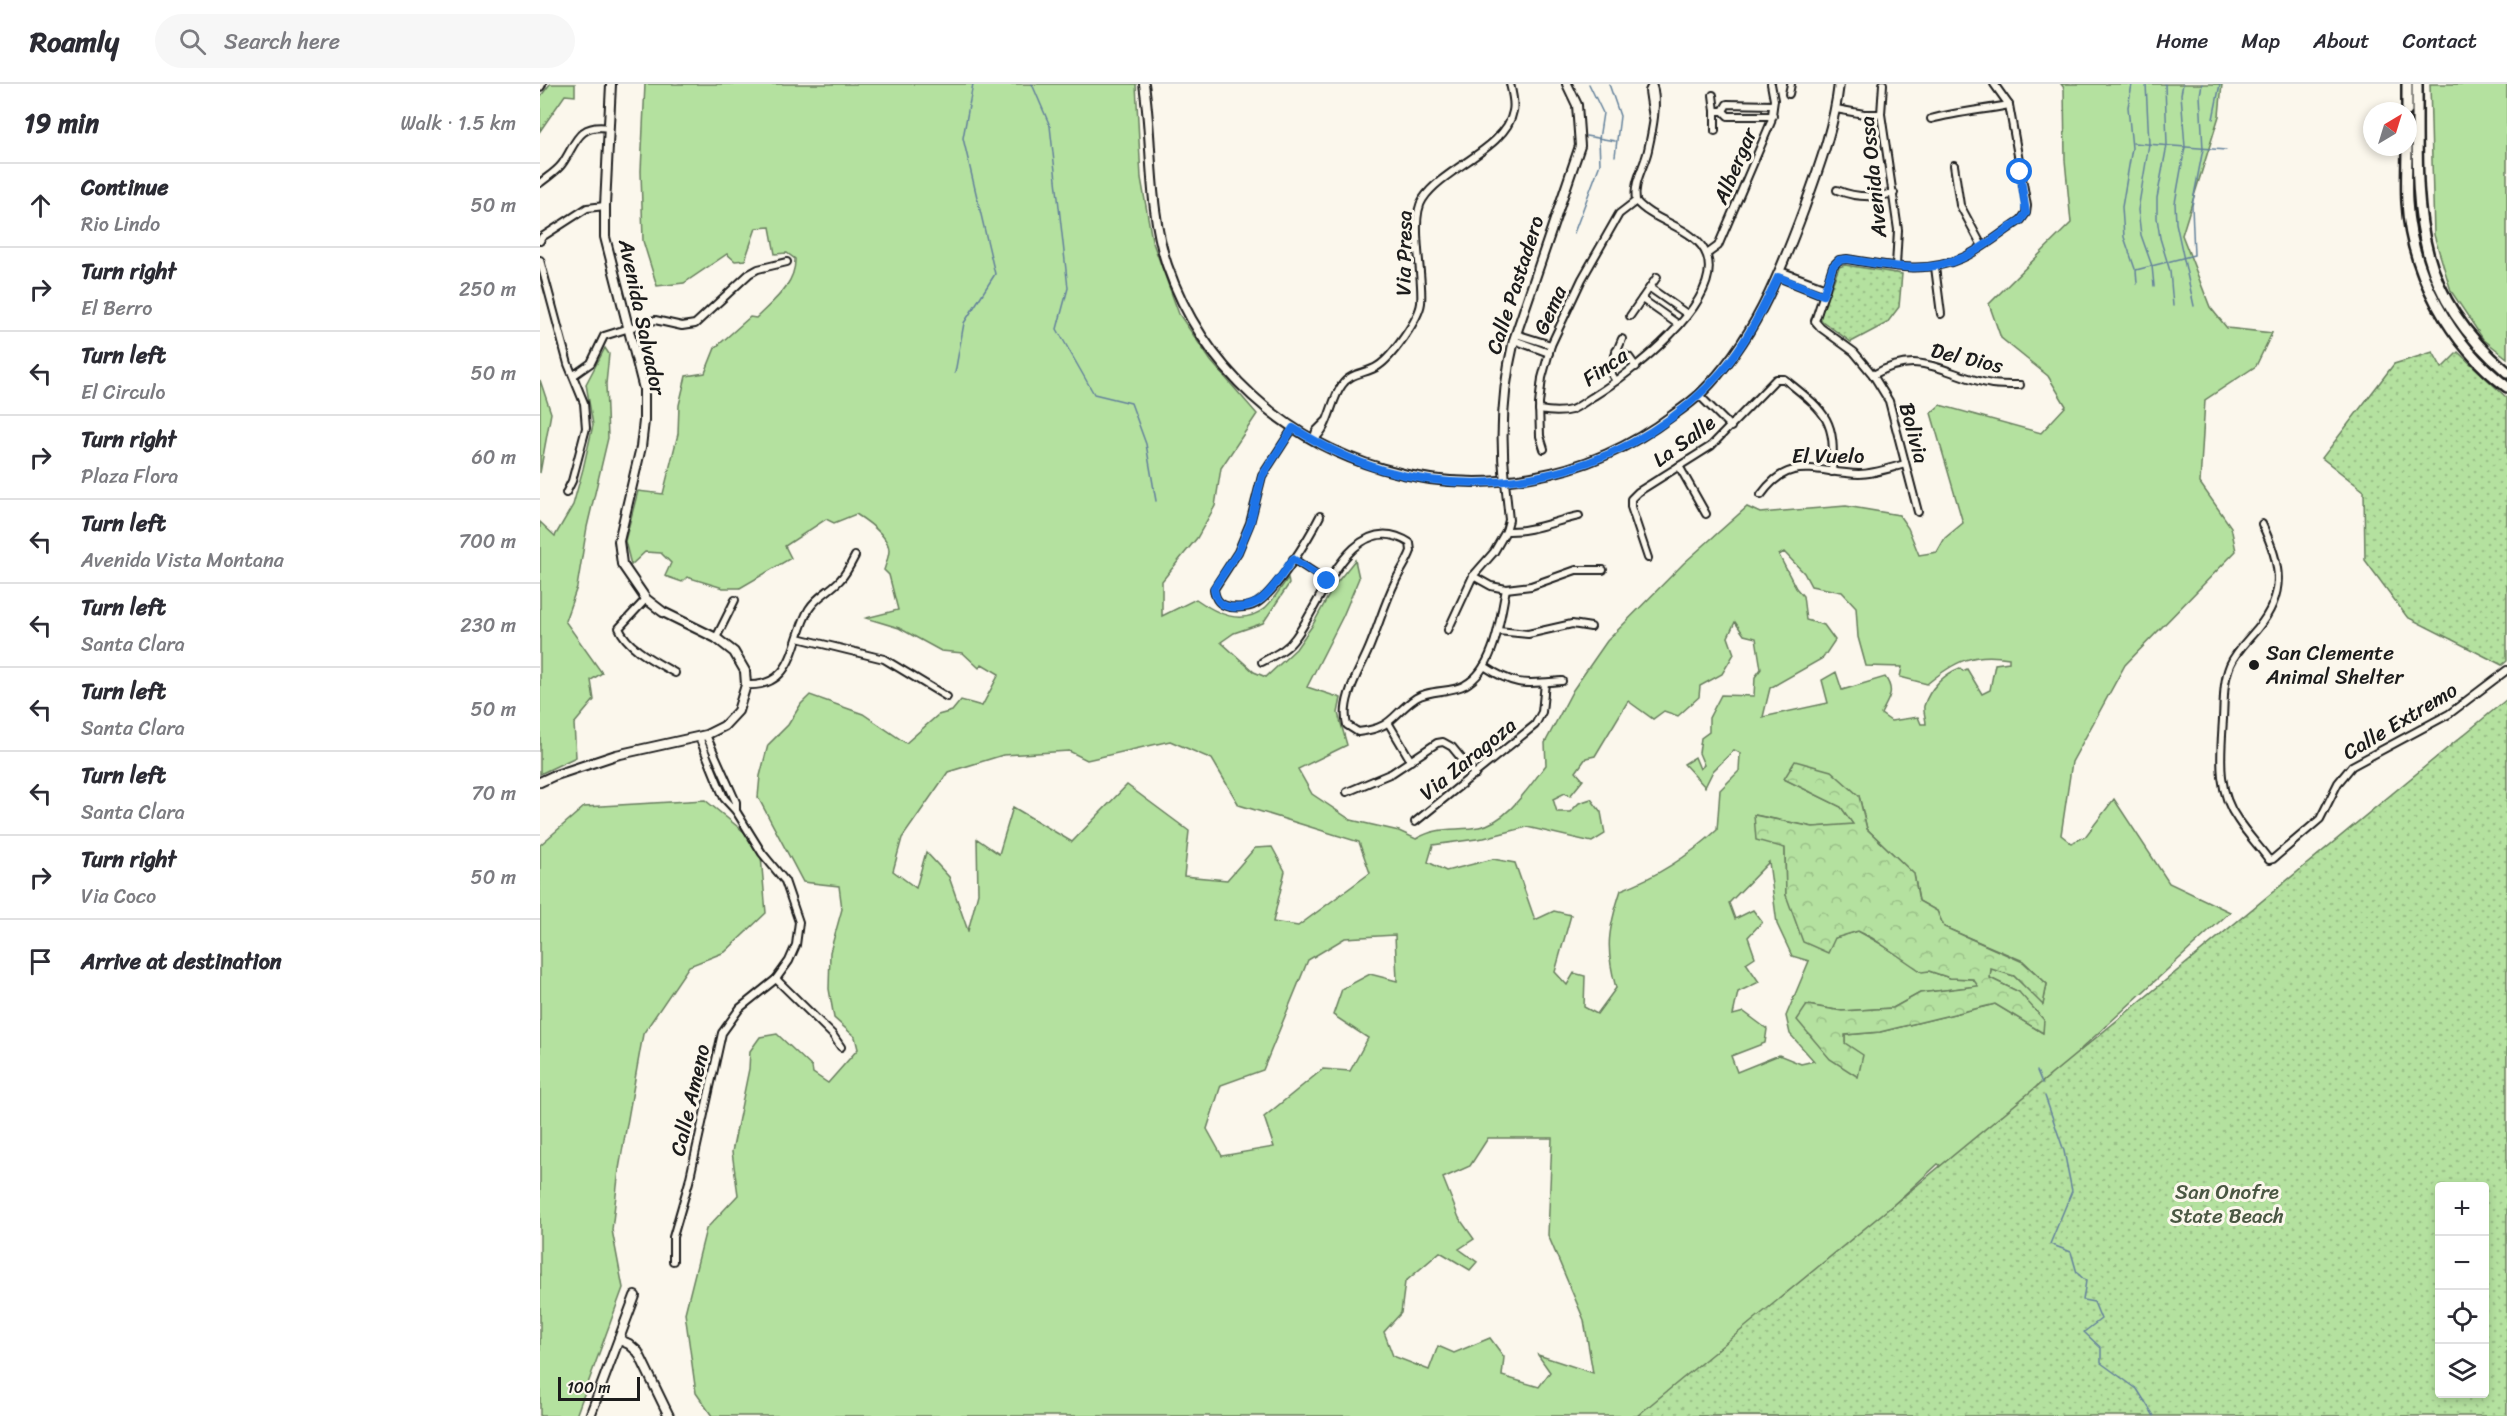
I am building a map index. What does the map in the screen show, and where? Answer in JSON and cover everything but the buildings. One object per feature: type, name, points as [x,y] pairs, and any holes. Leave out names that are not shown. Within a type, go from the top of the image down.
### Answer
[{"type":"main road","points":[[2407,84],[2407,102]]},
{"type":"main road","points":[[2416,84],[2417,189],[2425,246],[2439,286],[2459,321],[2483,351],[2507,372]]},
{"type":"main road","points":[[2407,156],[2407,203],[2410,230],[2418,261],[2432,295],[2464,345],[2507,387]]},
{"type":"street","name":"Avenida Salvador","points":[[611,84],[605,237],[630,327],[644,389],[641,447],[619,541],[622,564],[646,599],[681,623],[716,638],[734,652],[745,671],[746,685]]},
{"type":"street","points":[[1144,84],[1152,147],[1156,221],[1168,266],[1194,322],[1224,366],[1259,401],[1293,428],[1313,440],[1372,467],[1428,480],[1505,482],[1540,477],[1611,454],[1650,433],[1699,395],[1723,369],[1755,324],[1779,274],[1827,145],[1836,109],[1839,84]]},
{"type":"street","name":"Via Presa","points":[[1313,440],[1320,434],[1343,383],[1358,373],[1381,365],[1418,314],[1421,302],[1418,238],[1420,205],[1431,189],[1493,141],[1506,128],[1514,111],[1510,84]]},
{"type":"street","name":"Calle Pastadero","points":[[1448,630],[1473,576],[1494,552],[1506,531],[1509,520],[1505,482],[1506,372],[1515,337],[1580,146],[1577,105],[1568,84]]},
{"type":"street","points":[[1652,84],[1656,91],[1657,108],[1653,118],[1648,151],[1636,181],[1636,201],[1652,214],[1699,243],[1707,254]]},
{"type":"street","name":"Albergar","points":[[1707,254],[1718,246],[1752,171],[1773,116],[1771,84]]},
{"type":"street","points":[[1789,94],[1791,84]]},
{"type":"street","name":"Avenida Ossa","points":[[1883,84],[1881,114],[1898,231],[1896,266]]},
{"type":"street","points":[[1779,274],[1824,291],[1833,266],[1839,260],[1847,259],[1914,268],[1935,267],[1963,258],[2021,220],[2026,213],[2009,105],[1994,84]]},
{"type":"street","points":[[1713,95],[1715,131]]},
{"type":"street","points":[[1723,111],[1727,104],[1773,105]]},
{"type":"street","points":[[1931,119],[1958,112],[1978,112],[2009,105]]},
{"type":"street","points":[[1836,109],[1864,114],[1881,114]]},
{"type":"street","points":[[1715,111],[1723,111],[1728,116],[1773,116]]},
{"type":"street","points":[[540,183],[561,166],[577,137],[588,129],[609,128]]},
{"type":"street","points":[[1954,165],[1960,205],[1982,246]]},
{"type":"street","points":[[1837,190],[1853,196],[1894,193]]},
{"type":"street","name":"Gema","points":[[1544,449],[1540,436],[1539,410],[1542,378],[1551,345],[1582,279],[1619,214],[1636,201]]},
{"type":"street","points":[[540,241],[542,237],[587,208],[605,206]]},
{"type":"street","name":"Finca","points":[[1539,410],[1561,412],[1573,409],[1636,368],[1687,314],[1707,279],[1707,254]]},
{"type":"street","points":[[540,260],[568,364],[584,403],[586,428],[572,481],[566,493]]},
{"type":"street","points":[[574,375],[591,363],[604,336],[655,320],[682,326],[695,324],[749,274],[758,269],[787,262]]},
{"type":"street","points":[[1935,267],[1941,314]]},
{"type":"street","name":"Finca","points":[[1630,316],[1657,277]]},
{"type":"street","points":[[1650,288],[1687,314]]},
{"type":"street","name":"Bolivia","points":[[1824,291],[1815,321],[1854,352],[1873,375],[1889,402],[1918,512]]},
{"type":"street","points":[[1642,299],[1678,325]]},
{"type":"street","points":[[1515,337],[1551,345]]},
{"type":"street","points":[[1515,337],[1549,353]]},
{"type":"street","points":[[1616,381],[1609,370],[1622,339]]},
{"type":"street","points":[[1617,351],[1629,357],[1636,368]]},
{"type":"street","name":"Del Dios","points":[[1873,375],[1889,366],[1914,362],[1932,365],[1992,384],[2020,385]]},
{"type":"street","name":"La Salle","points":[[1648,558],[1631,507],[1631,499],[1711,446],[1731,428],[1776,379],[1784,379],[1822,412],[1833,436],[1832,472]]},
{"type":"street","points":[[1699,395],[1731,428]]},
{"type":"street","points":[[1293,428],[1262,476],[1250,524],[1238,552],[1214,588],[1215,598],[1223,606],[1241,609],[1255,605],[1266,596],[1311,533],[1320,516]]},
{"type":"street","name":"El Vuelo","points":[[1761,495],[1770,482],[1784,472],[1806,468],[1861,474],[1905,464]]},
{"type":"street","points":[[1679,466],[1706,514]]},
{"type":"street","points":[[1506,531],[1525,532],[1555,520],[1579,516]]},
{"type":"street","name":"Calle Extremo","points":[[2262,524],[2274,549],[2278,573],[2277,597],[2269,614],[2242,645],[2229,666],[2225,682],[2221,769],[2227,801],[2236,819],[2271,860],[2320,819],[2338,783],[2352,766],[2450,714],[2507,670]]},
{"type":"street","points":[[1262,662],[1283,650],[1294,640],[1327,581],[1356,547],[1368,539],[1384,535],[1401,538],[1410,543],[1411,551],[1408,560],[1381,613],[1370,646],[1354,680],[1346,719],[1347,725],[1358,732],[1370,731],[1389,724],[1417,697],[1465,685],[1484,666],[1498,631],[1506,589]]},
{"type":"street","points":[[540,782],[615,755],[703,736],[724,726],[738,711],[746,685],[770,680],[786,669],[810,608],[824,591],[841,580],[855,556]]},
{"type":"street","points":[[1293,559],[1327,581]]},
{"type":"street","points":[[1473,576],[1491,586],[1506,589],[1531,586],[1576,570],[1602,570]]},
{"type":"street","points":[[646,599],[618,628],[622,636],[651,659],[675,673]]},
{"type":"street","points":[[716,638],[735,600]]},
{"type":"street","points":[[1498,631],[1528,634],[1572,624],[1592,627]]},
{"type":"street","points":[[798,639],[884,659],[947,697]]},
{"type":"street","points":[[1484,666],[1498,675],[1521,684],[1562,681]]},
{"type":"street","name":"Via Zaragoza","points":[[1415,822],[1475,776],[1535,725],[1542,712],[1545,683]]},
{"type":"street","points":[[1389,724],[1411,761]]},
{"type":"street","name":"Calle Ameno","points":[[673,1261],[673,1237],[689,1182],[722,1033],[740,1008],[776,979],[789,961],[796,945],[799,922],[785,881],[762,853],[736,811],[724,798],[703,736]]},
{"type":"street","points":[[1347,792],[1392,773],[1437,743],[1443,742],[1452,747],[1475,776]]},
{"type":"street","points":[[776,979],[832,1034],[841,1047]]},
{"type":"street","points":[[590,1416],[635,1296]]},
{"type":"street","points":[[620,1340],[638,1352],[669,1416]]},
{"type":"green space","points":[[550,84],[575,84],[575,96],[565,95],[540,131],[540,97]]},
{"type":"green space","points":[[645,84],[1136,84],[1141,178],[1152,240],[1179,314],[1211,361],[1257,414],[1221,468],[1215,506],[1197,538],[1162,581],[1162,616],[1196,599],[1220,613],[1247,617],[1265,608],[1288,578],[1289,584],[1263,623],[1234,633],[1221,642],[1254,672],[1266,677],[1296,649],[1312,626],[1334,586],[1355,560],[1359,578],[1343,616],[1307,687],[1341,698],[1338,713],[1347,745],[1298,769],[1312,794],[1351,820],[1399,831],[1416,839],[1431,832],[1490,824],[1517,802],[1546,765],[1545,743],[1573,690],[1607,641],[1684,563],[1747,507],[1760,513],[1846,506],[1899,515],[1908,528],[1919,555],[1937,552],[1945,538],[1963,523],[1931,413],[1940,405],[2041,433],[2066,406],[2048,376],[2001,338],[1989,304],[2071,223],[2065,160],[2064,88],[2061,84],[2222,84],[2219,116],[2182,235],[2210,307],[2227,328],[2272,333],[2256,366],[2205,400],[2200,483],[2231,527],[2236,551],[2125,665],[2072,762],[2061,835],[2071,843],[2085,837],[2114,799],[2169,883],[2230,912],[2082,1048],[2054,1084],[2038,1085],[2030,1094],[2006,1210],[1938,1164],[1840,1254],[1785,1416],[712,1416],[696,1393],[685,1313],[706,1229],[738,1195],[732,1152],[749,1069],[750,1051],[760,1037],[777,1034],[812,1067],[813,1073],[828,1083],[858,1049],[855,1037],[834,1018],[829,989],[830,952],[842,909],[839,886],[803,882],[758,797],[760,776],[768,745],[788,725],[801,704],[810,695],[863,714],[906,743],[938,715],[952,711],[961,700],[982,706],[999,674],[982,664],[979,668],[963,653],[941,651],[899,628],[866,618],[898,610],[889,575],[884,570],[889,552],[888,544],[876,529],[856,514],[834,523],[826,519],[785,546],[791,558],[740,588],[723,588],[687,577],[682,582],[665,576],[671,563],[661,553],[645,552],[631,565],[625,541],[638,491],[663,494],[678,434],[679,405],[686,376],[705,373],[715,348],[750,317],[756,318],[776,298],[792,276],[795,259],[787,253],[775,254],[770,227],[756,228],[745,260],[735,261],[727,254],[684,283],[657,286],[643,241],[641,171]],"holes":[[[1784,552],[1804,573],[1811,586],[1842,592],[1856,607],[1858,637],[1866,666],[1902,667],[1900,677],[1927,684],[1947,669],[1965,660],[1996,656],[2009,658],[2009,662],[1995,664],[1990,690],[1982,694],[1967,669],[1963,671],[1960,668],[1948,674],[1933,688],[1926,700],[1924,708],[1926,724],[1921,724],[1918,717],[1891,721],[1881,714],[1890,691],[1885,677],[1842,690],[1836,672],[1822,680],[1828,703],[1763,717],[1770,688],[1823,658],[1835,640],[1824,625],[1806,620],[1803,596],[1796,588],[1779,555]],[[1735,622],[1744,635],[1756,638],[1761,669],[1755,677],[1754,696],[1721,695],[1709,718],[1709,732],[1701,738],[1699,753],[1704,765],[1700,769],[1695,757],[1684,764],[1705,787],[1713,771],[1734,750],[1740,753],[1739,771],[1720,790],[1717,830],[1672,865],[1648,879],[1621,890],[1609,939],[1610,961],[1616,988],[1597,1014],[1584,1007],[1585,976],[1574,973],[1567,985],[1555,972],[1571,915],[1554,911],[1535,920],[1515,863],[1493,859],[1446,871],[1428,862],[1433,845],[1484,838],[1527,827],[1592,842],[1605,834],[1601,812],[1591,799],[1579,803],[1570,812],[1557,812],[1553,799],[1565,793],[1570,796],[1583,780],[1576,772],[1586,758],[1595,756],[1628,701],[1653,719],[1664,711],[1678,716],[1699,697],[1700,686],[1722,674],[1734,654],[1728,637]],[[1170,741],[1212,759],[1239,805],[1359,842],[1370,873],[1298,926],[1273,922],[1285,871],[1272,847],[1255,848],[1227,880],[1184,876],[1189,831],[1127,785],[1072,842],[1013,807],[999,854],[977,839],[978,893],[968,931],[949,877],[926,852],[916,888],[893,871],[902,838],[948,772],[1003,755],[1069,751],[1087,760]],[[1784,779],[1859,796],[1867,829],[1914,874],[1919,901],[1937,911],[1944,927],[2023,961],[2047,984],[2043,1004],[2014,976],[1991,968],[1990,978],[2019,992],[2043,1033],[1995,1004],[1880,1032],[1845,1035],[1845,1043],[1807,1005],[1842,1011],[1893,1008],[1920,993],[1978,986],[1974,979],[1950,978],[1929,971],[1858,931],[1835,938],[1786,895],[1785,848],[1755,815],[1813,827],[1854,825],[1841,807]],[[1769,862],[1777,924],[1792,956],[1809,961],[1786,1016],[1790,1034],[1814,1061],[1801,1064],[1779,1055],[1737,1072],[1731,1056],[1765,1043],[1767,1029],[1744,1012],[1733,1015],[1738,992],[1759,982],[1746,963],[1755,957],[1748,937],[1762,922],[1753,910],[1735,919],[1729,903]],[[1395,935],[1397,981],[1370,974],[1342,989],[1333,1015],[1368,1038],[1350,1071],[1323,1069],[1264,1117],[1274,1147],[1222,1156],[1207,1129],[1221,1085],[1263,1070],[1308,960],[1345,938]],[[1488,1138],[1552,1138],[1548,1235],[1584,1320],[1593,1373],[1538,1355],[1550,1372],[1539,1387],[1502,1376],[1504,1357],[1490,1338],[1454,1353],[1438,1346],[1429,1370],[1393,1356],[1384,1332],[1401,1313],[1405,1282],[1440,1252],[1470,1270],[1477,1262],[1459,1249],[1474,1239],[1459,1218],[1443,1178],[1470,1166]]]},
{"type":"green space","points":[[2430,84],[2507,84],[2507,358],[2483,339],[2451,291],[2434,235]]},
{"type":"green space","points":[[1845,265],[1902,274],[1899,307],[1887,323],[1851,342],[1822,321],[1820,317],[1839,267]]},
{"type":"green space","points":[[605,348],[609,354],[606,384],[608,438],[587,527],[577,587],[565,621],[602,673],[591,680],[594,700],[574,724],[576,757],[540,774],[540,522],[555,536],[573,505],[593,425],[586,384]]},
{"type":"green space","points":[[2433,352],[2442,368],[2458,352],[2507,398],[2507,661],[2502,665],[2407,617],[2365,560],[2364,491],[2322,458],[2394,364]]},
{"type":"green space","points":[[540,380],[551,413],[540,473]]},
{"type":"green space","name":"San Onofre State Beach","points":[[2507,699],[2507,1416],[1637,1416]]},
{"type":"green space","points":[[1795,761],[1831,771],[1859,796],[1867,829],[1914,874],[1919,901],[1937,911],[1944,927],[2023,962],[2047,984],[2043,1005],[2014,976],[1991,969],[1990,978],[2019,992],[2044,1020],[2043,1033],[1995,1004],[1880,1032],[1845,1035],[1845,1043],[1863,1055],[1858,1077],[1830,1059],[1797,1020],[1807,1005],[1842,1011],[1893,1008],[1920,993],[1978,986],[1973,979],[1950,978],[1929,971],[1922,972],[1858,931],[1835,938],[1828,953],[1803,942],[1786,895],[1785,848],[1756,840],[1754,815],[1813,827],[1853,824],[1841,807],[1784,779]]},
{"type":"green space","points":[[705,800],[760,845],[766,913],[725,952],[689,966],[643,1034],[619,1169],[612,1230],[623,1288],[576,1416],[540,1416],[540,845],[584,807]]},
{"type":"waterway","points":[[955,373],[964,323],[995,274],[963,138],[973,84]]},
{"type":"waterway","points":[[1032,84],[1050,126],[1068,288],[1057,329],[1094,394],[1131,403],[1146,444],[1156,501]]},
{"type":"waterway","points":[[1574,233],[1600,164],[1599,139],[1603,113],[1589,84]]},
{"type":"waterway","points":[[1609,84],[1620,116],[1615,156]]},
{"type":"waterway","points":[[2132,84],[2128,107],[2132,148],[2122,207],[2124,237],[2135,269]]},
{"type":"waterway","points":[[2146,84],[2149,144],[2138,210],[2141,235],[2152,266],[2154,286]]},
{"type":"waterway","points":[[2165,84],[2167,145],[2157,198],[2157,218],[2160,238],[2170,271],[2173,306]]},
{"type":"waterway","points":[[2183,84],[2181,94],[2185,147],[2175,203],[2176,223],[2194,306]]},
{"type":"waterway","points":[[2137,284],[2136,270],[2194,255],[2192,206],[2203,149],[2200,95],[2202,84]]},
{"type":"waterway","points":[[2213,119],[2220,84]]},
{"type":"waterway","points":[[1586,136],[1615,141]]},
{"type":"waterway","points":[[2133,143],[2226,150]]},
{"type":"waterway","points":[[2037,1071],[2042,1083]]},
{"type":"waterway","points":[[2045,1096],[2064,1151],[2072,1191],[2050,1244],[2071,1252],[2077,1273],[2086,1281],[2083,1300],[2094,1302],[2101,1319],[2084,1332],[2101,1348],[2101,1363],[2137,1389],[2154,1416]]},
{"type":"place","name":"San Clemente Animal Shelter","points":[[2254,665]]},
{"type":"route","points":[[1327,581],[1293,559],[1266,596],[1255,605],[1241,609],[1223,606],[1215,598],[1214,588],[1238,552],[1250,524],[1262,476],[1293,428],[1352,459],[1383,470],[1428,480],[1505,482],[1540,477],[1576,467],[1611,454],[1650,433],[1699,395],[1723,369],[1755,324],[1778,277],[1823,295],[1833,266],[1839,260],[1847,259],[1914,268],[1935,267],[1963,258],[2021,220],[2026,213],[2027,206],[2020,172]]}]
